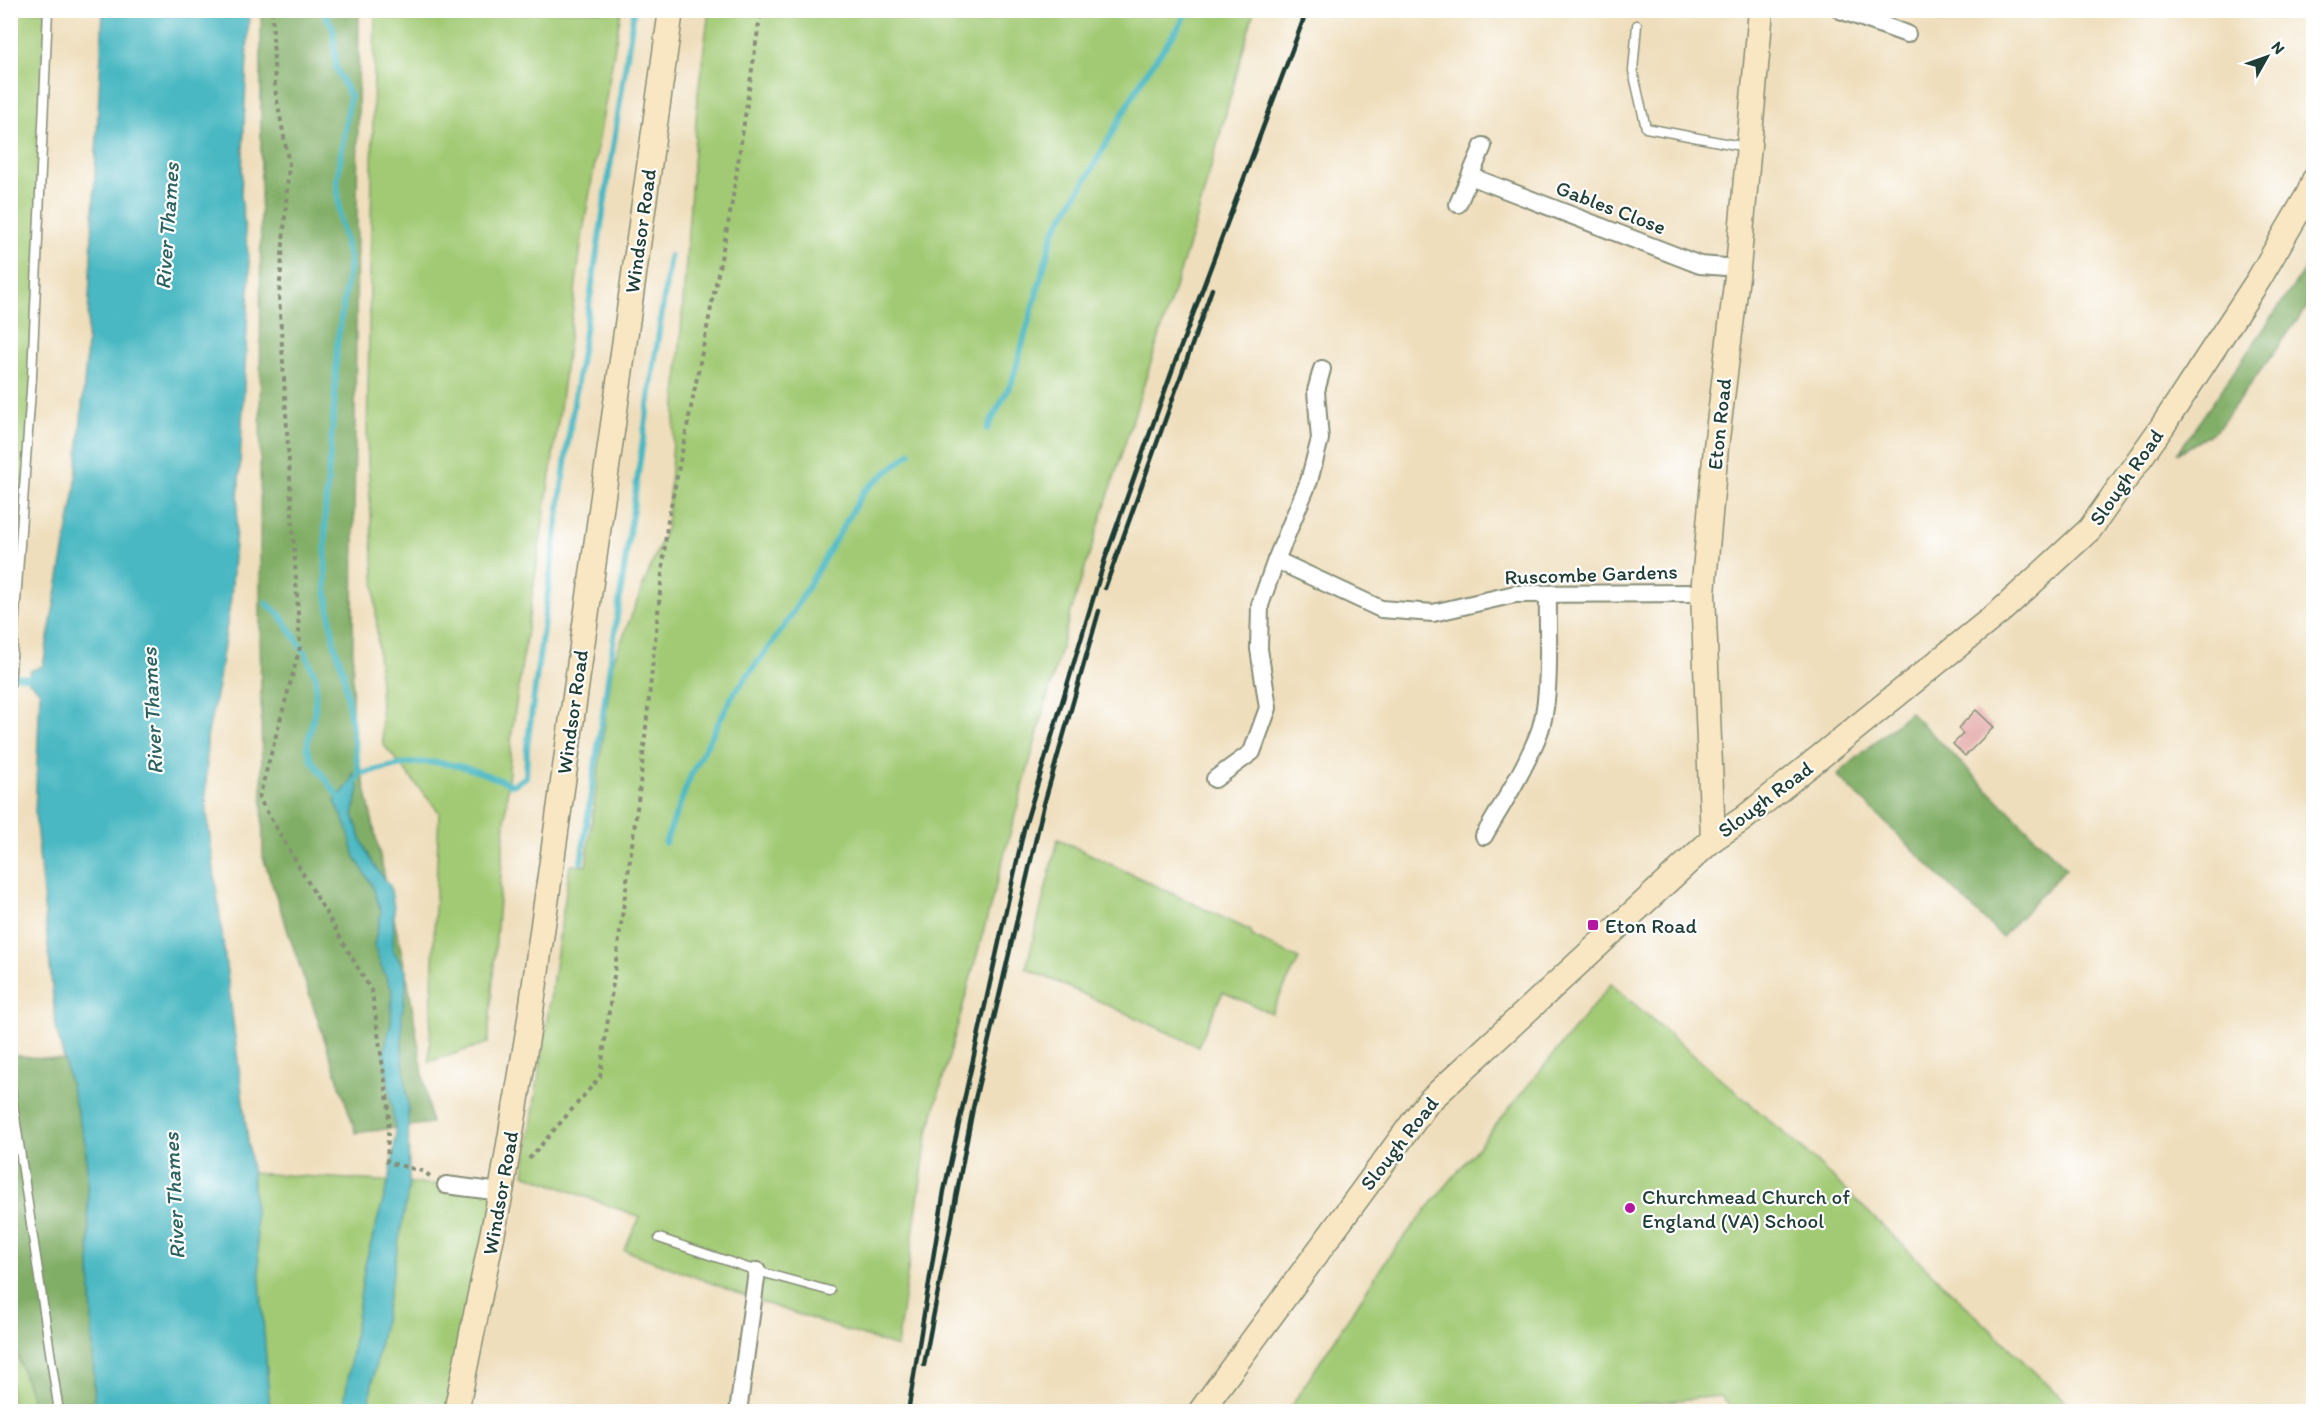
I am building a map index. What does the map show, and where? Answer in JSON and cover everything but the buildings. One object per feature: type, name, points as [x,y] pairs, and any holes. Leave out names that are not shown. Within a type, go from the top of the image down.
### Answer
[{"type":"main road","name":"Windsor Road","points":[[456,1412],[501,1192],[529,1021],[671,10]]},
{"type":"main road","name":"Eton Road","points":[[1713,839],[1703,593],[1716,447],[1738,268],[1761,10]]},
{"type":"main road","name":"Slough Road","points":[[1200,1412],[1428,1102],[1713,839],[1743,819],[2002,610],[2090,529],[2162,427],[2259,279],[2312,189]]},
{"type":"street","points":[[1840,10],[1907,34]]},
{"type":"street","points":[[1458,204],[1483,146]]},
{"type":"street","name":"Gables Close","points":[[1470,176],[1700,265],[1738,268]]},
{"type":"street","points":[[1215,779],[1252,752],[1268,708],[1259,649],[1260,605],[1309,481],[1320,439],[1316,391],[1322,369]]},
{"type":"street","name":"Ruscombe Gardens","points":[[1276,560],[1380,609],[1433,613],[1515,594],[1703,593]]},
{"type":"street","points":[[1484,836],[1523,767],[1539,732],[1546,701],[1548,595]]},
{"type":"street","points":[[446,1185],[501,1192]]},
{"type":"street","points":[[738,1412],[757,1271]]},
{"type":"lane","points":[[10,685],[15,645],[32,376],[48,10]]},
{"type":"lane","points":[[1637,25],[1633,71],[1646,128],[1749,148]]},
{"type":"lane","points":[[10,1083],[59,1412]]},
{"type":"lane","points":[[659,1238],[757,1271],[830,1291]]},
{"type":"path","points":[[272,10],[275,89],[289,164],[279,296],[300,647],[259,798],[372,992],[389,1109],[387,1162],[414,1168]]},
{"type":"path","points":[[524,1165],[600,1077],[639,794],[667,526],[731,209],[761,10]]},
{"type":"green space","points":[[10,11],[49,11],[32,403],[10,634]]},
{"type":"green space","points":[[261,11],[359,11],[352,729],[408,982],[431,1123],[356,1133],[263,857],[260,625]]},
{"type":"green space","points":[[375,11],[621,11],[582,238],[559,416],[512,731],[488,1043],[429,1062],[439,812],[383,744],[367,443]]},
{"type":"green space","points":[[709,11],[1254,11],[1195,225],[1070,615],[927,1137],[897,1347],[764,1303],[624,1250],[640,1217],[524,1174],[570,865],[586,866],[613,662],[667,526],[698,93]]},
{"type":"green space","points":[[2313,258],[2313,299],[2217,430],[2177,454]]},
{"type":"green space","points":[[1910,712],[2066,868],[2002,937],[1837,775]]},
{"type":"green space","points":[[1058,839],[1251,931],[1252,936],[1299,959],[1271,1013],[1223,992],[1198,1046],[1026,968]]},
{"type":"green space","name":"Churchmead Church of England (VA) School","points":[[1611,984],[1807,1153],[2075,1411],[1736,1412],[1721,1396],[1637,1404],[1628,1412],[1288,1411],[1388,1257]]},
{"type":"green space","points":[[10,1055],[64,1060],[86,1146],[95,1411],[31,1411],[32,1400],[11,1334]]},
{"type":"green space","points":[[252,1173],[446,1185],[501,1192],[458,1411],[268,1411]]},
{"type":"green space","points":[[10,1334],[32,1400],[31,1411],[11,1411]]},
{"type":"water","name":"River Thames","points":[[103,11],[249,11],[241,196],[250,270],[238,502],[231,597],[218,685],[207,738],[206,806],[252,1173],[270,1411],[95,1411],[86,1146],[56,1028],[35,813],[40,692],[29,682],[30,671],[43,666],[75,490],[86,360]]},
{"type":"water","points":[[353,773],[359,788],[353,815],[373,864],[390,886],[394,907],[393,950],[406,971],[402,1015],[402,1052],[408,1105],[409,1187],[367,1412],[343,1411],[365,1264],[390,1176],[396,1135],[384,1053],[391,1022],[392,990],[374,945],[381,912],[372,885],[355,857],[347,827],[335,801],[350,783]]},
{"type":"waterway","points":[[322,10],[333,27],[336,68],[350,96],[337,182],[340,220],[350,262],[337,344],[325,513],[326,588],[334,643],[343,670],[359,773],[356,781]]},
{"type":"waterway","points":[[359,773],[427,762],[465,768],[513,785],[526,777],[527,747],[568,442],[634,10]]},
{"type":"waterway","points":[[987,429],[1012,382],[1054,231],[1144,76],[1180,25],[1187,10]]},
{"type":"waterway","points":[[581,862],[670,256]]},
{"type":"waterway","points":[[665,843],[691,775],[733,695],[786,624],[864,491],[910,453]]},
{"type":"waterway","points":[[266,603],[281,616],[306,654],[316,678],[315,710],[307,746],[311,759],[338,796]]},
{"type":"waterway","points":[[10,675],[37,679]]},
{"type":"railway","points":[[908,1412],[944,1191],[1024,829],[1105,559],[1177,357],[1307,10]]},
{"type":"railway","points":[[1105,588],[1212,289]]},
{"type":"railway","points":[[924,1365],[973,1108],[1044,804],[1099,611]]},
{"type":"place","name":"Eton Road","points":[[1593,925]]},
{"type":"place","name":"Churchmead Church of England (VA) School","points":[[1630,1208]]}]
